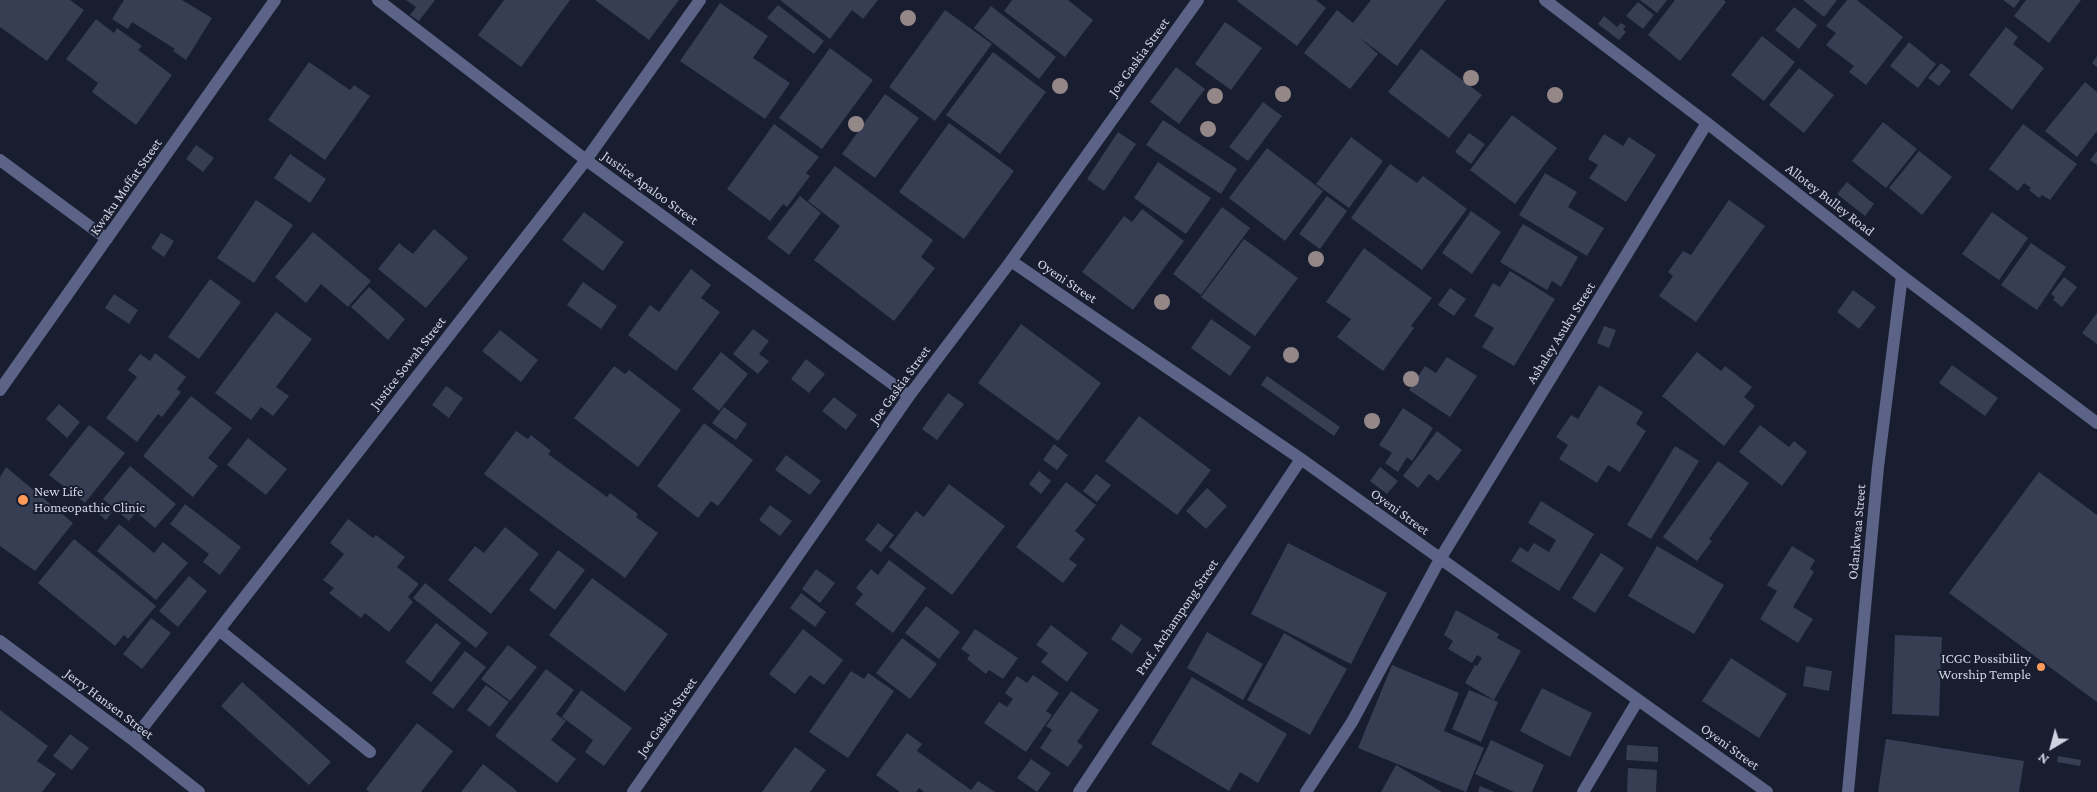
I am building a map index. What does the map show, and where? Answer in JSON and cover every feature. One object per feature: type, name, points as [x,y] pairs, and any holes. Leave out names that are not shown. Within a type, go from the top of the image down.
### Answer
[{"type":"street","name":"Kwaku Moffat Street","points":[[0,390],[276,0]]},
{"type":"street","name":"Justice Apaloo Street","points":[[378,0],[586,160],[909,396]]},
{"type":"street","name":"Justice Sowah Street","points":[[133,740],[586,160],[700,0]]},
{"type":"street","name":"Joe Gaskia Street","points":[[633,792],[909,396],[1011,261],[1198,0]]},
{"type":"street","name":"Allotey Bulley Road","points":[[1545,0],[1707,123],[1902,276],[2097,423]]},
{"type":"street","name":"Ashaley Asuku Street","points":[[1306,792],[1352,722],[1440,559],[1707,123]]},
{"type":"street","points":[[0,160],[107,239]]},
{"type":"street","name":"Oyeni Street","points":[[1011,261],[1301,459],[1767,792]]},
{"type":"street","name":"Odankwaa Street","points":[[1848,792],[1878,467],[1902,276]]},
{"type":"street","name":"Prof. Archampong Street","points":[[1079,792],[1301,459]]},
{"type":"street","points":[[219,630],[370,752]]},
{"type":"street","name":"Jerry Hansen Street","points":[[0,641],[133,740],[199,792]]},
{"type":"street","points":[[1582,792],[1638,700]]},
{"type":"building","points":[[0,0],[70,0],[84,10],[47,61],[0,27]]},
{"type":"building","points":[[124,0],[182,0],[212,18],[186,60],[173,51],[175,49],[132,22],[128,29],[112,19]]},
{"type":"building","points":[[406,0],[435,0],[419,21],[410,15],[416,7]]},
{"type":"building","points":[[504,0],[570,0],[521,67],[478,35]]},
{"type":"building","points":[[595,0],[679,0],[649,40]]},
{"type":"building","points":[[780,0],[878,0],[863,19],[852,10],[830,39]]},
{"type":"building","points":[[1012,0],[1068,0],[1093,20],[1065,57],[1004,11]]},
{"type":"building","points":[[1238,0],[1316,0],[1326,8],[1297,46]]},
{"type":"building","points":[[1371,0],[1446,0],[1397,66],[1359,37],[1378,54],[1350,89],[1304,53],[1337,10],[1353,23]]},
{"type":"building","points":[[1640,0],[1667,0],[1657,13]]},
{"type":"building","points":[[1675,0],[1724,0],[1726,2],[1680,61],[1648,35]]},
{"type":"building","points":[[1803,0],[1837,0],[1824,17]]},
{"type":"building","points":[[1847,0],[1857,0],[1903,37],[1866,85],[1849,72],[1854,66],[1826,45],[1836,33],[1826,26]]},
{"type":"building","points":[[2003,0],[2020,0],[2014,8]]},
{"type":"building","points":[[2026,0],[2081,0],[2049,43],[2014,16]]},
{"type":"building","points":[[1638,2],[1654,15],[1643,29],[1626,16]]},
{"type":"building","points":[[720,3],[768,36],[753,58],[790,83],[765,119],[680,61]]},
{"type":"building","points":[[778,5],[824,41],[814,54],[767,18]]},
{"type":"building","points":[[991,6],[1056,57],[1039,79],[974,28]]},
{"type":"building","points":[[1794,7],[1817,25],[1799,49],[1775,30]]},
{"type":"building","points":[[945,10],[992,44],[935,121],[889,87]]},
{"type":"building","points":[[1604,16],[1617,27],[1621,23],[1626,26],[1623,29],[1626,32],[1619,40],[1598,24]]},
{"type":"building","points":[[96,19],[114,33],[117,28],[142,46],[138,50],[172,75],[136,125],[92,92],[98,83],[66,59]]},
{"type":"building","points":[[1225,22],[1262,48],[1231,90],[1195,64]]},
{"type":"building","points":[[2006,27],[2018,37],[2013,44],[2044,68],[2012,110],[1969,75]]},
{"type":"building","points":[[1762,36],[1795,62],[1764,101],[1731,75]]},
{"type":"building","points":[[1909,42],[1936,64],[1918,88],[1890,66]]},
{"type":"building","points":[[830,48],[873,80],[822,149],[779,118]]},
{"type":"building","points":[[1421,49],[1482,95],[1449,138],[1388,92]]},
{"type":"building","points":[[993,52],[1046,92],[1000,154],[946,115]]},
{"type":"building","points":[[2097,56],[2097,67],[2092,63]]},
{"type":"building","points":[[309,62],[350,90],[354,85],[370,96],[325,160],[268,120]]},
{"type":"building","points":[[1941,63],[1951,71],[1939,86],[1928,78]]},
{"type":"building","points":[[1176,67],[1205,89],[1179,124],[1150,102]]},
{"type":"building","points":[[1799,68],[1834,95],[1804,133],[1769,105]]},
{"type":"building","points":[[2085,82],[2097,92],[2097,131],[2077,157],[2045,131]]},
{"type":"building","points":[[885,94],[919,118],[875,178],[842,154]]},
{"type":"building","points":[[1263,102],[1282,116],[1248,161],[1229,147]]},
{"type":"building","points":[[1512,115],[1557,148],[1515,204],[1470,170]]},
{"type":"building","points":[[1163,120],[1237,169],[1221,194],[1146,145]]},
{"type":"building","points":[[1883,122],[1917,149],[1886,188],[1852,161]]},
{"type":"building","points":[[949,123],[1014,171],[964,239],[899,192]]},
{"type":"building","points":[[774,124],[819,157],[806,173],[810,176],[787,207],[783,204],[770,221],[727,189]]},
{"type":"building","points":[[2023,124],[2077,164],[2050,200],[2042,195],[2039,198],[2024,183],[2018,191],[1989,169]]},
{"type":"building","points":[[1118,132],[1136,144],[1104,191],[1087,179]]},
{"type":"building","points":[[1469,133],[1485,144],[1471,164],[1455,152]]},
{"type":"building","points":[[1604,134],[1623,146],[1629,137],[1656,155],[1626,202],[1589,178],[1598,165],[1588,159]]},
{"type":"building","points":[[1351,137],[1383,161],[1349,208],[1316,184]]},
{"type":"building","points":[[196,145],[214,158],[203,172],[186,159]]},
{"type":"building","points":[[1267,148],[1323,191],[1285,241],[1229,198]]},
{"type":"building","points":[[1919,151],[1952,177],[1922,215],[1889,188]]},
{"type":"building","points":[[2097,151],[2097,165],[2090,160]]},
{"type":"building","points":[[290,154],[326,179],[310,203],[274,178]]},
{"type":"building","points":[[1158,162],[1211,198],[1186,234],[1134,198]]},
{"type":"building","points":[[1390,164],[1417,183],[1423,176],[1467,209],[1422,270],[1351,218]]},
{"type":"building","points":[[835,166],[933,240],[921,257],[935,268],[894,321],[814,260],[840,226],[808,201]]},
{"type":"building","points":[[1545,173],[1577,192],[1568,207],[1604,228],[1587,256],[1519,215]]},
{"type":"building","points":[[1847,182],[1874,204],[1865,216],[1837,194]]},
{"type":"building","points":[[800,196],[821,213],[789,255],[767,238]]},
{"type":"building","points":[[1327,196],[1347,211],[1320,249],[1299,234]]},
{"type":"building","points":[[256,200],[293,225],[254,283],[217,258]]},
{"type":"building","points":[[1729,200],[1765,226],[1696,322],[1659,296],[1673,276],[1668,272],[1683,251],[1691,255]]},
{"type":"building","points":[[1222,207],[1250,228],[1201,295],[1173,274]]},
{"type":"building","points":[[1142,209],[1184,241],[1133,310],[1082,272],[1124,216],[1132,222]]},
{"type":"building","points":[[1471,211],[1501,232],[1472,274],[1442,253]]},
{"type":"building","points":[[584,212],[624,242],[603,271],[562,240]]},
{"type":"building","points":[[1992,212],[2028,238],[1999,280],[1962,254]]},
{"type":"building","points":[[1523,224],[1578,257],[1561,287],[1552,281],[1547,290],[1500,262]]},
{"type":"building","points":[[434,229],[468,258],[426,308],[378,269],[399,243],[413,254]]},
{"type":"building","points":[[313,232],[371,281],[348,307],[321,284],[306,303],[275,277]]},
{"type":"building","points":[[161,233],[174,241],[164,257],[151,248]]},
{"type":"building","points":[[1244,239],[1298,278],[1255,336],[1201,297]]},
{"type":"building","points":[[2031,243],[2066,267],[2037,310],[2001,285]]},
{"type":"building","points":[[1364,248],[1432,298],[1411,326],[1414,328],[1383,371],[1337,337],[1351,319],[1326,302]]},
{"type":"building","points":[[691,269],[711,285],[701,298],[720,312],[676,371],[628,335],[650,305],[659,312]]},
{"type":"building","points":[[1510,271],[1555,299],[1514,366],[1482,347],[1494,328],[1474,316],[1493,283],[1500,287]]},
{"type":"building","points":[[2064,277],[2077,287],[2062,307],[2053,300],[2055,297],[2051,294]]},
{"type":"building","points":[[210,279],[241,302],[199,359],[168,337]]},
{"type":"building","points":[[583,282],[617,306],[601,329],[567,305]]},
{"type":"building","points":[[369,287],[405,319],[388,340],[351,307]]},
{"type":"building","points":[[1450,288],[1466,299],[1454,316],[1438,305]]},
{"type":"building","points":[[1853,290],[1876,307],[1859,329],[1837,312]]},
{"type":"building","points":[[114,294],[138,310],[129,324],[105,308]]},
{"type":"building","points":[[276,312],[312,339],[276,387],[289,396],[273,416],[261,407],[251,420],[215,393]]},
{"type":"building","points":[[2097,313],[2097,344],[2082,333]]},
{"type":"building","points":[[1211,319],[1251,347],[1230,376],[1191,348]]},
{"type":"building","points":[[1021,324],[1101,383],[1058,441],[978,383]]},
{"type":"building","points":[[1604,326],[1616,330],[1609,348],[1597,343]]},
{"type":"building","points":[[753,329],[769,341],[759,354],[769,361],[758,374],[733,354]]},
{"type":"building","points":[[500,330],[538,360],[521,382],[482,351]]},
{"type":"building","points":[[721,352],[748,374],[719,411],[692,389]]},
{"type":"building","points":[[1697,352],[1721,371],[1725,366],[1752,387],[1744,397],[1755,406],[1724,446],[1662,396]]},
{"type":"building","points":[[155,353],[186,377],[177,389],[181,392],[162,417],[158,414],[137,442],[106,418],[137,377],[128,370],[140,354],[150,361]]},
{"type":"building","points":[[1447,357],[1477,376],[1450,417],[1409,390],[1425,366],[1436,373]]},
{"type":"building","points":[[806,359],[825,374],[809,393],[791,379]]},
{"type":"building","points":[[1952,365],[1998,398],[1985,416],[1939,383]]},
{"type":"building","points":[[614,366],[625,374],[629,370],[681,410],[638,467],[574,418]]},
{"type":"building","points":[[1267,376],[1340,427],[1334,436],[1261,385]]},
{"type":"building","points":[[1599,385],[1643,412],[1636,424],[1646,431],[1620,472],[1608,465],[1597,483],[1559,459],[1568,445],[1556,437],[1571,415],[1578,419]]},
{"type":"building","points":[[446,386],[463,398],[449,418],[432,405]]},
{"type":"building","points":[[948,393],[964,404],[937,440],[922,429]]},
{"type":"building","points":[[191,396],[232,428],[208,458],[218,466],[193,497],[143,456]]},
{"type":"building","points":[[834,397],[857,415],[846,430],[822,411]]},
{"type":"building","points":[[59,404],[80,422],[67,438],[46,419]]},
{"type":"building","points":[[724,407],[747,424],[736,440],[712,423]]},
{"type":"building","points":[[1403,408],[1433,428],[1412,461],[1407,457],[1398,472],[1385,463],[1392,453],[1379,445]]},
{"type":"building","points":[[1139,416],[1211,470],[1177,515],[1105,461]]},
{"type":"building","points":[[704,423],[753,460],[718,506],[711,501],[698,518],[657,486]]},
{"type":"building","points":[[89,425],[125,453],[85,503],[49,475]]},
{"type":"building","points":[[1760,425],[1789,447],[1794,441],[1807,452],[1782,486],[1739,452]]},
{"type":"building","points":[[516,431],[528,439],[531,435],[551,451],[548,454],[607,497],[610,493],[638,514],[636,517],[658,533],[625,578],[484,474]]},
{"type":"building","points":[[1437,431],[1462,450],[1438,481],[1429,474],[1418,488],[1403,476]]},
{"type":"building","points":[[248,438],[287,469],[266,495],[227,465]]},
{"type":"building","points":[[1054,444],[1068,455],[1057,470],[1043,460]]},
{"type":"building","points":[[1675,446],[1699,461],[1651,539],[1627,525]]},
{"type":"building","points":[[786,455],[821,481],[810,495],[775,470]]},
{"type":"building","points":[[1718,461],[1749,483],[1709,539],[1712,541],[1697,561],[1663,537]]},
{"type":"building","points":[[130,466],[176,504],[155,528],[136,512],[129,521],[103,499]]},
{"type":"building","name":"New Life Homeopathic Clinic","points":[[6,467],[73,523],[35,571],[0,546],[0,477]]},
{"type":"building","points":[[1380,467],[1398,481],[1387,494],[1370,481]]},
{"type":"building","points":[[1039,471],[1051,481],[1041,494],[1029,484]]},
{"type":"building","points":[[2039,472],[2097,515],[2097,702],[1949,593]]},
{"type":"building","points":[[1096,474],[1111,485],[1097,502],[1083,491]]},
{"type":"building","points":[[1066,482],[1096,505],[1075,531],[1085,539],[1069,559],[1077,565],[1063,583],[1016,547]]},
{"type":"building","points":[[949,484],[1005,526],[952,595],[889,547],[916,511],[924,517]]},
{"type":"building","points":[[1207,488],[1227,506],[1206,529],[1186,511]]},
{"type":"building","points":[[1541,501],[1594,534],[1559,591],[1511,561],[1520,547],[1528,552],[1534,543],[1549,552],[1556,540],[1528,523]]},
{"type":"building","points":[[101,502],[112,512],[106,520],[94,510]]},
{"type":"building","points":[[185,504],[241,547],[220,575],[203,562],[209,554],[170,524]]},
{"type":"building","points":[[770,505],[792,521],[780,536],[759,520]]},
{"type":"building","points":[[348,519],[373,538],[376,535],[405,557],[397,567],[419,584],[408,597],[413,602],[389,632],[365,613],[361,618],[329,593],[334,588],[323,580],[344,554],[330,543]]},
{"type":"building","points":[[878,523],[894,535],[881,552],[865,540]]},
{"type":"building","points":[[119,524],[154,553],[163,542],[188,563],[156,600],[97,551]]},
{"type":"building","points":[[505,527],[539,554],[491,614],[448,580],[475,546],[484,553]]},
{"type":"building","points":[[74,539],[156,606],[128,639],[124,635],[115,646],[38,583]]},
{"type":"building","points":[[1288,543],[1387,593],[1351,664],[1251,614]]},
{"type":"building","points":[[1657,546],[1724,585],[1694,634],[1628,596]]},
{"type":"building","points":[[1792,546],[1815,560],[1810,569],[1814,572],[1793,607],[1813,619],[1798,643],[1760,619],[1777,591],[1767,585]]},
{"type":"building","points":[[558,550],[585,570],[555,610],[529,590]]},
{"type":"building","points":[[1601,553],[1624,568],[1595,613],[1572,598]]},
{"type":"building","points":[[889,560],[926,588],[893,633],[855,604],[863,594],[856,588],[871,569],[878,575]]},
{"type":"building","points":[[816,569],[835,583],[820,603],[802,589]]},
{"type":"building","points":[[189,576],[207,591],[178,627],[159,611]]},
{"type":"building","points":[[592,578],[668,634],[625,692],[549,635]]},
{"type":"building","points":[[425,583],[488,633],[476,648],[413,598]]},
{"type":"building","points":[[801,593],[826,612],[815,627],[790,608]]},
{"type":"building","points":[[926,606],[960,632],[939,659],[905,633]]},
{"type":"building","points":[[1456,610],[1499,634],[1497,638],[1521,651],[1494,700],[1465,683],[1475,665],[1477,666],[1482,658],[1477,655],[1472,663],[1448,649],[1453,641],[1444,635]]},
{"type":"building","points":[[151,618],[171,633],[142,669],[123,654]]},
{"type":"building","points":[[436,623],[461,643],[431,682],[405,662]]},
{"type":"building","points":[[1121,624],[1142,639],[1132,654],[1111,639]]},
{"type":"building","points":[[1051,625],[1088,653],[1067,682],[1041,662],[1048,653],[1036,645]]},
{"type":"building","points":[[803,629],[843,660],[824,685],[810,675],[795,694],[769,674]]},
{"type":"building","points":[[975,629],[1018,658],[1003,679],[989,670],[986,674],[967,659],[970,655],[961,649]]},
{"type":"building","points":[[1207,632],[1263,664],[1243,700],[1187,668]]},
{"type":"building","points":[[1284,633],[1347,669],[1310,735],[1247,700]]},
{"type":"building","points":[[1895,635],[1942,637],[1939,716],[1892,714]]},
{"type":"building","points":[[902,638],[937,664],[910,699],[876,673]]},
{"type":"building","points":[[508,645],[537,667],[510,701],[481,679]]},
{"type":"building","points":[[465,651],[486,667],[453,709],[432,693]]},
{"type":"building","points":[[1731,658],[1787,694],[1759,738],[1702,701]]},
{"type":"building","points":[[1392,665],[1459,693],[1444,731],[1484,748],[1466,792],[1358,748]]},
{"type":"building","points":[[1806,666],[1832,671],[1829,691],[1803,686]]},
{"type":"building","points":[[546,669],[574,690],[556,714],[566,721],[551,740],[576,759],[557,783],[495,736]]},
{"type":"building","points":[[851,671],[864,679],[868,673],[894,691],[848,758],[809,732]]},
{"type":"building","points":[[1033,675],[1059,693],[1046,711],[1052,715],[1026,752],[984,723],[999,702],[1007,707],[1013,699],[1005,693],[1017,676],[1027,683]]},
{"type":"building","points":[[1192,677],[1287,734],[1258,783],[1240,772],[1229,791],[1151,744]]},
{"type":"building","points":[[242,682],[331,762],[309,785],[221,706]]},
{"type":"building","points":[[486,685],[509,702],[490,727],[467,710]]},
{"type":"building","points":[[1542,688],[1592,713],[1570,757],[1520,731]]},
{"type":"building","points":[[581,690],[632,728],[604,766],[585,752],[593,740],[562,717]]},
{"type":"building","points":[[1469,690],[1498,702],[1481,742],[1452,729]]},
{"type":"building","points":[[1071,691],[1099,710],[1077,742],[1083,746],[1068,767],[1040,748],[1052,730],[1046,726]]},
{"type":"building","points":[[0,710],[48,746],[37,761],[56,774],[42,792],[0,792]]},
{"type":"building","points":[[417,723],[453,751],[421,792],[369,792],[366,789]]},
{"type":"building","points":[[907,733],[922,744],[917,751],[971,790],[978,781],[995,792],[924,792],[919,788],[916,792],[900,792],[876,775]]},
{"type":"building","points":[[70,734],[89,748],[72,770],[53,756]]},
{"type":"building","points":[[1886,739],[2024,761],[2019,792],[1878,792]]},
{"type":"building","points":[[1491,740],[1544,765],[1532,792],[1514,792],[1475,774]]},
{"type":"building","points":[[1627,745],[1658,747],[1658,762],[1626,760]]},
{"type":"building","points":[[795,747],[826,770],[810,792],[762,792]]},
{"type":"building","points":[[2058,756],[2081,760],[2080,766],[2057,762]]},
{"type":"building","points":[[1031,759],[1051,773],[1037,792],[1017,778]]},
{"type":"building","points":[[483,764],[517,791],[461,792]]},
{"type":"building","points":[[1396,765],[1442,792],[1381,792]]},
{"type":"building","points":[[1628,768],[1657,770],[1656,792],[1627,792]]},
{"type":"building","points":[[1480,786],[1495,792],[1478,792]]},
{"type":"place","name":"New Life Homeopathic Clinic","points":[[23,500]]},
{"type":"place","name":"ICGC Possibility Worship Temple","points":[[2041,667]]}]
